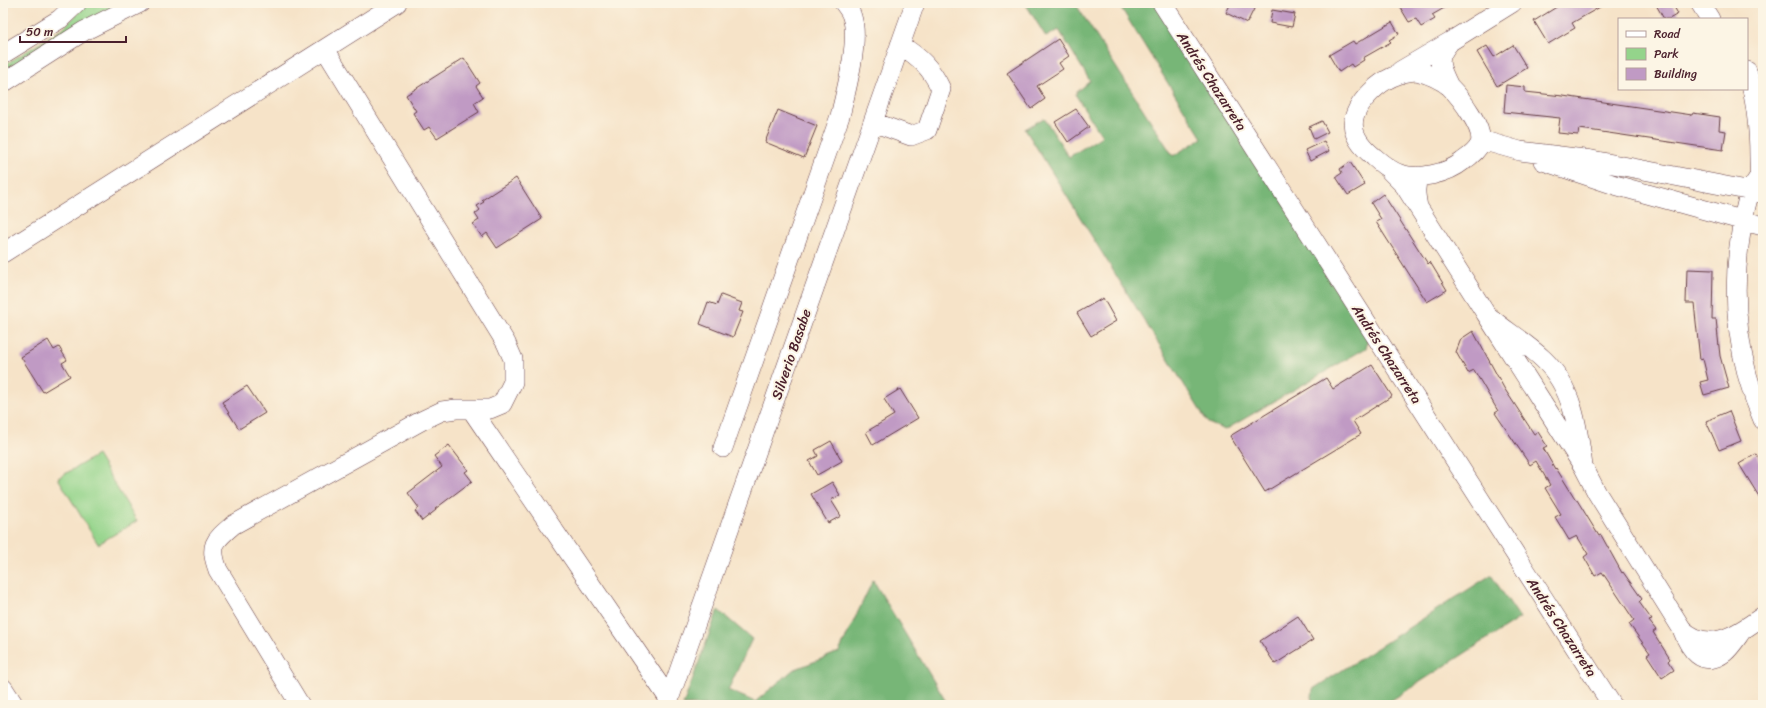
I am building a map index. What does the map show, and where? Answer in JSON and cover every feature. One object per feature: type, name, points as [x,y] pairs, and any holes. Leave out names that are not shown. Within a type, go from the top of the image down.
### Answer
[{"type":"street","points":[[3,54],[60,19],[77,3]]},
{"type":"street","points":[[3,83],[84,31],[140,3]]},
{"type":"street","points":[[3,253],[397,3]]},
{"type":"street","points":[[723,448],[840,116],[847,88],[855,30],[852,16],[844,3]]},
{"type":"street","name":"Silverio Basabe","points":[[668,702],[915,3]]},
{"type":"street","name":"Andrés Chazarreta","points":[[1162,3],[1612,705]]},
{"type":"street","points":[[1512,3],[1390,77],[1377,87],[1361,102],[1354,117],[1355,136],[1361,144],[1404,185],[1583,466],[1597,493],[1682,629],[1689,636],[1707,641],[1716,641],[1741,632],[1763,616]]},
{"type":"street","points":[[1700,3],[1709,18]]},
{"type":"street","points":[[1714,3],[1722,18]]},
{"type":"street","points":[[1386,167],[1399,174],[1419,176],[1439,173],[1462,162],[1476,151],[1481,140],[1480,133],[1472,116],[1449,86],[1442,73],[1440,57],[1443,50],[1451,41]]},
{"type":"street","points":[[873,122],[911,136],[928,130],[940,89],[934,74],[916,54],[900,45]]},
{"type":"street","points":[[300,705],[218,570],[213,558],[213,547],[220,536],[233,525],[421,421],[442,411],[490,409],[502,404],[514,382],[513,359],[506,343],[325,49]]},
{"type":"street","points":[[1390,77],[1406,72],[1417,71],[1427,73],[1449,86]]},
{"type":"street","points":[[1748,75],[1756,107],[1759,175],[1757,192],[1744,221],[1737,258],[1737,318],[1746,371],[1763,420]]},
{"type":"street","points":[[1740,90],[1745,115],[1747,173],[1757,192]]},
{"type":"street","points":[[1481,140],[1520,151],[1592,160],[1757,192]]},
{"type":"street","points":[[1520,151],[1549,164],[1614,185],[1763,226]]},
{"type":"street","points":[[1418,207],[1415,191],[1419,176]]},
{"type":"street","points":[[1486,314],[1501,327],[1532,349],[1554,371],[1567,394],[1575,414],[1579,430],[1583,466]]},
{"type":"street","points":[[472,409],[668,702]]},
{"type":"street","points":[[3,688],[14,705]]},
{"type":"green space","points":[[88,3],[123,3],[62,34],[3,71],[3,66],[61,30]]},
{"type":"green space","points":[[1025,3],[1075,3],[1173,156],[1202,138],[1118,3],[1164,3],[1370,329],[1366,348],[1225,430],[1208,423],[1025,129],[1044,118],[1069,157],[1102,136],[1075,94],[1090,81],[1059,30],[1046,37]]},
{"type":"green space","points":[[97,455],[137,521],[98,544],[58,478]]},
{"type":"green space","points":[[1491,575],[1520,618],[1384,705],[1311,705],[1313,689]]},
{"type":"green space","points":[[873,580],[948,705],[683,705],[718,610],[752,639],[728,690],[755,702],[793,670],[839,652]]},
{"type":"building","points":[[1231,3],[1257,3],[1247,23],[1226,13]]},
{"type":"building","points":[[1408,3],[1453,3],[1432,15],[1435,19],[1421,27],[1416,19],[1409,22],[1400,7]]},
{"type":"building","points":[[1563,3],[1607,3],[1572,23],[1575,28],[1548,44],[1534,21]]},
{"type":"building","points":[[1655,3],[1672,3],[1678,14],[1671,18],[1663,18]]},
{"type":"building","points":[[1272,10],[1295,14],[1292,27],[1270,23]]},
{"type":"building","points":[[1392,22],[1399,34],[1389,40],[1391,42],[1363,58],[1364,60],[1353,67],[1351,64],[1339,72],[1329,55],[1353,41],[1355,44]]},
{"type":"building","points":[[1058,39],[1069,56],[1059,63],[1063,69],[1037,86],[1045,99],[1031,109],[1007,73]]},
{"type":"building","points":[[1513,45],[1527,68],[1497,86],[1477,52],[1487,46],[1494,57]]},
{"type":"building","points":[[464,58],[480,83],[476,86],[483,97],[474,103],[479,112],[437,138],[429,127],[424,130],[413,113],[416,111],[406,95]]},
{"type":"building","points":[[1506,85],[1525,87],[1525,92],[1563,96],[1692,115],[1693,113],[1720,117],[1719,130],[1726,131],[1723,150],[1579,129],[1578,135],[1558,133],[1560,118],[1504,112]]},
{"type":"building","points":[[1076,109],[1089,127],[1068,142],[1055,122]]},
{"type":"building","points":[[778,110],[817,126],[804,158],[765,142]]},
{"type":"building","points":[[1322,121],[1328,132],[1314,139],[1309,127]]},
{"type":"building","points":[[1324,141],[1329,151],[1310,161],[1305,150]]},
{"type":"building","points":[[1350,162],[1365,185],[1348,195],[1336,177],[1342,173],[1340,169]]},
{"type":"building","points":[[516,178],[542,219],[497,248],[487,233],[482,237],[473,224],[479,220],[475,214],[480,210],[477,206],[484,202],[482,200]]},
{"type":"building","points":[[1383,194],[1428,264],[1430,262],[1447,290],[1427,302],[1376,222],[1381,219],[1371,203]]},
{"type":"building","points":[[1687,269],[1713,270],[1712,319],[1716,319],[1720,356],[1729,388],[1704,395],[1700,382],[1708,380],[1703,359],[1700,360],[1694,303],[1686,303]]},
{"type":"building","points":[[721,295],[742,303],[739,311],[743,312],[733,337],[700,324],[708,302],[717,305]]},
{"type":"building","points":[[1103,298],[1116,321],[1091,336],[1077,313]]},
{"type":"building","points":[[1473,331],[1504,388],[1534,434],[1538,432],[1547,446],[1543,448],[1555,469],[1556,468],[1599,536],[1601,535],[1622,573],[1623,572],[1642,599],[1639,602],[1652,620],[1649,621],[1656,630],[1653,632],[1670,659],[1668,661],[1674,670],[1662,678],[1647,655],[1650,653],[1629,624],[1634,620],[1602,572],[1595,576],[1584,557],[1588,554],[1577,536],[1569,540],[1555,517],[1561,514],[1545,488],[1550,485],[1536,461],[1530,465],[1495,413],[1498,411],[1474,370],[1468,373],[1456,352],[1461,339]]},
{"type":"building","points":[[48,340],[54,350],[59,347],[67,360],[62,363],[70,376],[43,392],[21,357]]},
{"type":"building","points":[[1372,365],[1392,396],[1353,421],[1361,434],[1265,492],[1230,436],[1326,378],[1333,389]]},
{"type":"building","points":[[247,386],[265,413],[239,429],[222,402]]},
{"type":"building","points":[[900,389],[918,418],[873,445],[866,432],[894,415],[884,399]]},
{"type":"building","points":[[1729,411],[1741,441],[1719,450],[1706,421]]},
{"type":"building","points":[[831,441],[842,461],[817,475],[809,461],[818,456],[815,450]]},
{"type":"building","points":[[449,445],[468,470],[465,472],[472,481],[435,509],[436,510],[422,521],[415,511],[419,508],[408,493],[442,467],[434,456]]},
{"type":"building","points":[[1756,454],[1763,466],[1763,503],[1739,464]]},
{"type":"building","points":[[832,482],[840,495],[831,500],[841,516],[828,523],[811,494]]},
{"type":"building","points":[[1298,616],[1313,640],[1275,664],[1260,641]]}]
